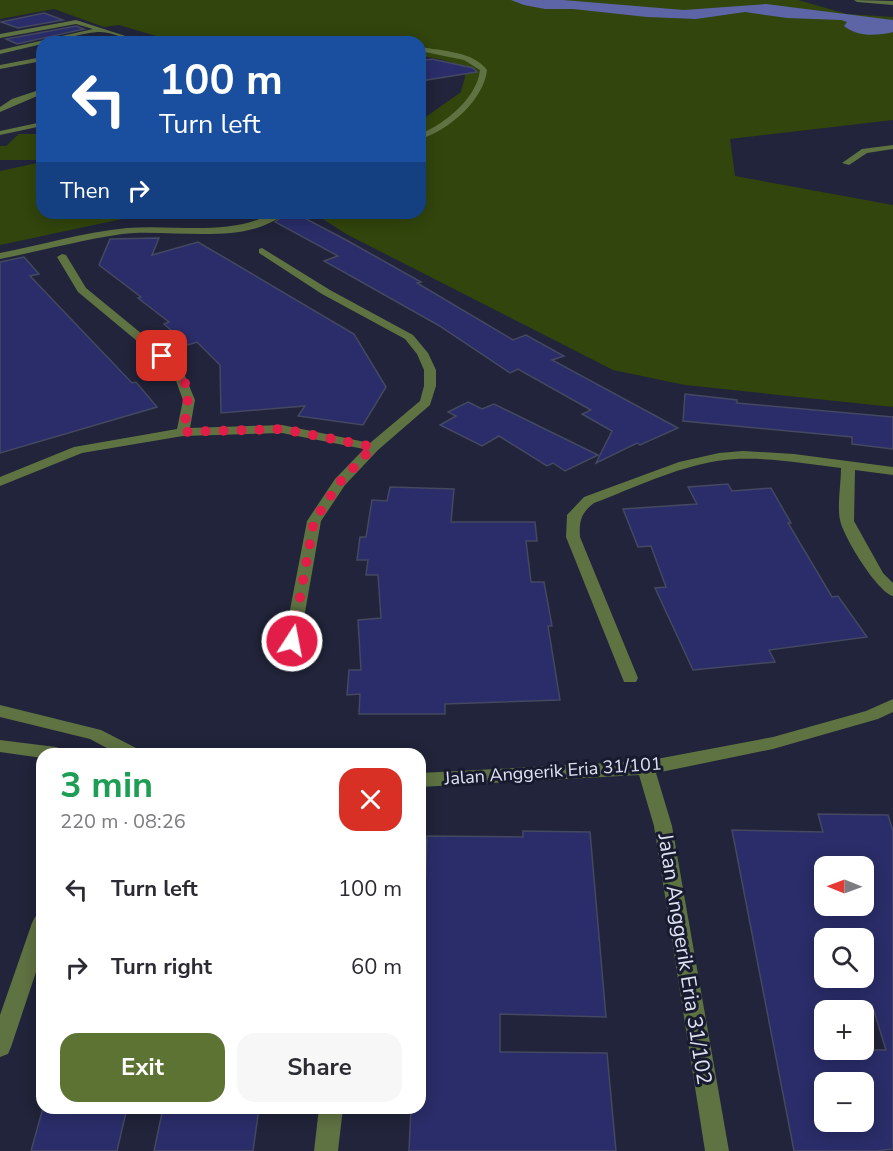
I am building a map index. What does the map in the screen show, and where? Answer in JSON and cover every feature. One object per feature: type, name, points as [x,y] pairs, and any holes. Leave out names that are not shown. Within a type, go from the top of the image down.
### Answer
[{"type":"street","points":[[857,0],[893,3]]},
{"type":"street","points":[[0,36],[65,22],[83,23],[124,36]]},
{"type":"street","points":[[71,36],[103,29]]},
{"type":"street","points":[[0,51],[36,43]]},
{"type":"street","points":[[426,50],[466,58],[480,65],[485,75],[473,97],[436,130],[426,134]]},
{"type":"street","points":[[0,68],[36,61]]},
{"type":"street","points":[[0,110],[15,101],[36,93]]},
{"type":"street","points":[[0,133],[36,125]]},
{"type":"street","points":[[0,127],[9,130]]},
{"type":"street","points":[[846,163],[865,151],[893,147]]},
{"type":"street","points":[[0,256],[100,235],[130,231],[241,227],[270,219]]},
{"type":"street","points":[[262,251],[326,292],[409,337],[422,353],[430,370],[430,386],[426,402],[373,447],[340,482],[314,521],[292,641]]},
{"type":"street","points":[[62,257],[82,290],[177,368],[189,400],[183,432]]},
{"type":"street","points":[[0,482],[79,450],[183,432],[282,429],[373,447]]},
{"type":"street","points":[[630,678],[573,537],[571,522],[576,510],[589,500],[698,461],[756,455],[893,471]]},
{"type":"street","points":[[848,466],[847,521],[877,576],[893,591]]},
{"type":"street","name":"Jalan Anggerik Eria 31/101","points":[[426,780],[646,768],[773,743],[872,715],[893,705]]},
{"type":"street","points":[[0,711],[95,734],[121,748]]},
{"type":"street","points":[[0,746],[36,751]]},
{"type":"street","name":"Jalan Anggerik Eria 31/102","points":[[646,768],[663,826],[717,1151]]},
{"type":"street","points":[[0,1047],[36,942]]},
{"type":"street","points":[[326,1151],[330,1114]]},
{"type":"green space","points":[[0,0],[798,0],[847,14],[893,17],[893,120],[730,139],[735,176],[893,205],[893,407],[685,385],[613,370],[348,235],[323,219],[426,219],[426,117],[461,92],[465,73],[458,65],[426,57],[426,36],[156,36],[119,25],[104,27],[54,9],[0,19]]},
{"type":"green space","points":[[19,134],[36,134],[36,160],[0,160],[0,146],[6,146]]},
{"type":"green space","points":[[36,163],[36,219],[122,219],[0,245],[0,171]]},
{"type":"water","points":[[511,0],[563,0],[684,10],[766,4],[893,20],[893,32],[874,35],[861,34],[849,30],[844,26],[847,22],[841,20],[787,18],[745,12],[696,19],[647,17],[573,9],[545,9]]},
{"type":"building","points":[[44,13],[63,20],[18,28],[1,22]]},
{"type":"building","points":[[76,26],[84,29],[53,36],[36,36],[36,40],[17,44],[6,39]]},
{"type":"building","points":[[432,59],[473,68],[477,72],[426,80],[426,60]]},
{"type":"building","points":[[279,219],[306,219],[421,282],[417,283],[513,340],[526,335],[564,356],[552,360],[678,428],[640,445],[637,443],[596,463],[612,431],[582,414],[591,410],[518,369],[510,373],[438,325],[324,261],[338,256],[275,222]]},
{"type":"building","points":[[159,238],[152,255],[198,242],[354,334],[386,387],[363,425],[298,416],[305,406],[221,413],[220,365],[197,342],[188,345],[164,324],[169,322],[99,265],[110,239]]},
{"type":"building","points":[[24,257],[39,274],[30,276],[132,383],[136,382],[157,407],[0,453],[0,262]]},
{"type":"building","points":[[685,394],[737,400],[737,403],[893,417],[893,449],[852,444],[852,437],[683,421]]},
{"type":"building","points":[[468,402],[482,409],[494,404],[598,455],[565,471],[553,463],[547,466],[499,436],[482,446],[440,425],[456,416],[448,412]]},
{"type":"building","points":[[728,484],[732,491],[771,488],[791,523],[788,523],[832,597],[838,596],[867,637],[769,650],[775,662],[693,670],[655,588],[666,587],[651,546],[638,547],[623,509],[697,504],[688,487]]},
{"type":"building","points":[[390,487],[454,489],[451,522],[535,522],[537,541],[526,541],[531,582],[544,582],[552,626],[548,626],[560,700],[445,704],[445,714],[359,714],[360,694],[347,695],[349,670],[361,670],[358,620],[381,618],[378,575],[366,575],[368,560],[357,560],[360,537],[366,537],[372,500],[387,501]]},
{"type":"building","points":[[818,814],[888,815],[893,831],[893,1149],[794,1151],[732,830],[823,832]]},
{"type":"building","points":[[523,831],[590,832],[606,1017],[500,1014],[500,1052],[607,1053],[616,1151],[409,1151],[411,1114],[426,1114],[427,836],[523,837]]},
{"type":"building","points":[[41,1114],[126,1114],[117,1151],[31,1151]]},
{"type":"building","points":[[162,1114],[258,1114],[253,1151],[154,1151]]},
{"type":"route","points":[[162,356],[177,368],[185,384],[189,400],[183,432],[282,429],[373,447],[340,482],[314,521],[292,641]]}]
